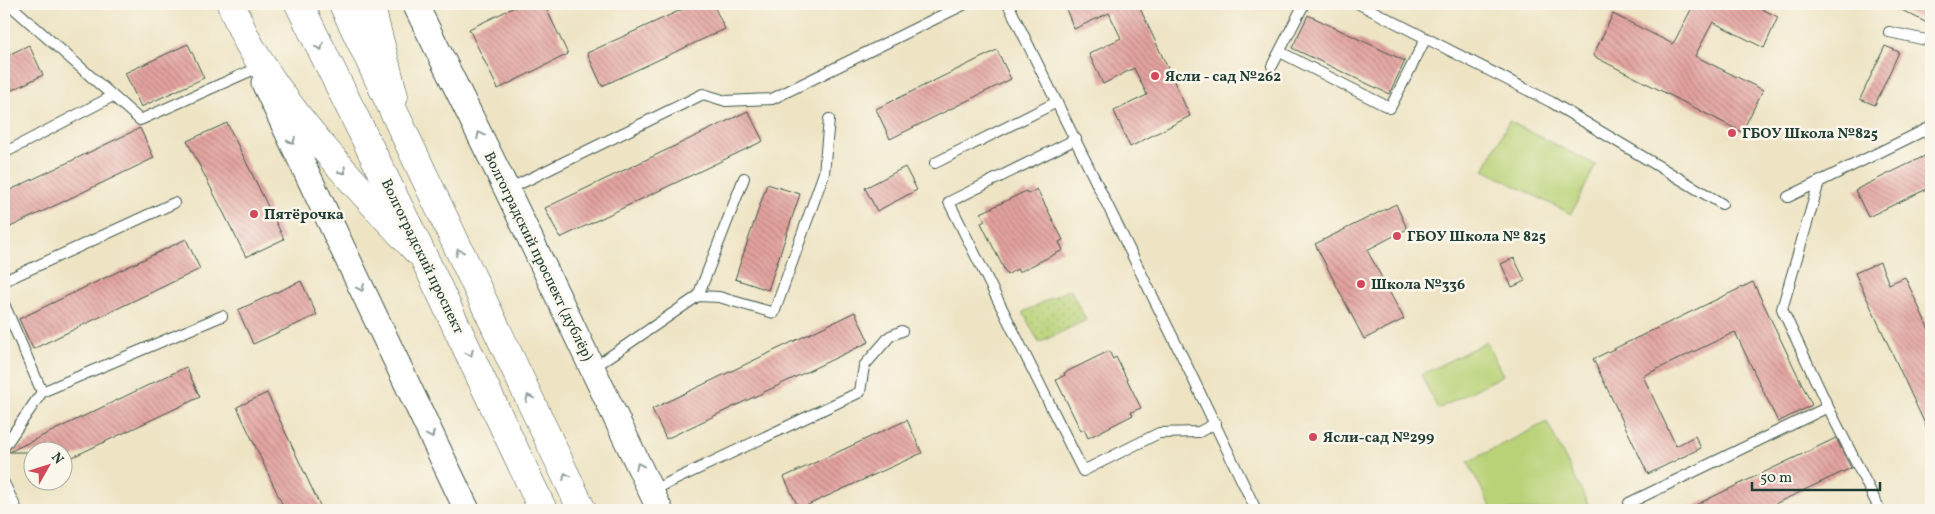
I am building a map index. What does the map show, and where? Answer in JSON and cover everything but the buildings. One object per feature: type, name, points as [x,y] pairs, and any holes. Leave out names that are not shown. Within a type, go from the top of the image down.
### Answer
[{"type":"main road","points":[[231,4],[254,58],[324,150],[426,262]]},
{"type":"main road","name":"Волгоградский проспект","points":[[299,4],[426,262],[544,510]]},
{"type":"main road","points":[[343,4],[582,510]]},
{"type":"main road","points":[[370,4],[405,137]]},
{"type":"street","name":"Волгоградский проспект (дублёр)","points":[[415,4],[656,500]]},
{"type":"street","points":[[254,58],[467,510]]},
{"type":"lane","points":[[9,4],[140,120],[254,58]]},
{"type":"lane","points":[[507,190],[703,94],[726,101],[772,99],[965,4]]},
{"type":"lane","points":[[1008,4],[1216,423],[1255,510]]},
{"type":"lane","points":[[1272,66],[1304,4]]},
{"type":"lane","points":[[1359,4],[1551,102],[1722,204]]},
{"type":"lane","points":[[1889,32],[1931,41]]},
{"type":"lane","points":[[1280,52],[1390,108],[1426,38]]},
{"type":"lane","points":[[4,153],[113,96]]},
{"type":"lane","points":[[935,163],[1057,102]]},
{"type":"lane","points":[[698,296],[719,297],[774,313],[824,173],[829,118]]},
{"type":"lane","points":[[1788,197],[1931,127]]},
{"type":"lane","points":[[1076,140],[949,202],[953,211],[1083,471],[1159,433],[1198,432],[1216,423]]},
{"type":"lane","points":[[593,368],[698,296],[744,178]]},
{"type":"lane","points":[[1819,182],[1782,309],[1828,407],[1880,510]]},
{"type":"lane","points":[[4,281],[174,203]]},
{"type":"lane","points":[[4,304],[42,392]]},
{"type":"lane","points":[[4,447],[42,392],[222,316]]},
{"type":"lane","points":[[656,500],[860,392],[864,366],[890,336],[902,331]]},
{"type":"lane","points":[[1629,503],[1828,407]]},
{"type":"lane","points":[[4,483],[17,510]]},
{"type":"green space","points":[[1509,121],[1596,165],[1571,214],[1484,170]]},
{"type":"green space","points":[[1070,289],[1086,320],[1039,343],[1023,312]]},
{"type":"green space","points":[[1486,342],[1503,375],[1438,409],[1421,375]]},
{"type":"green space","points":[[1547,422],[1591,510],[1492,510],[1468,462]]},
{"type":"place","name":"Ясли - сад №262","points":[[1155,76]]},
{"type":"place","name":"ГБОУ Школа №825","points":[[1732,133]]},
{"type":"place","name":"Пятёрочка","points":[[254,214]]},
{"type":"place","name":"ГБОУ Школа № 825","points":[[1397,236]]},
{"type":"place","name":"Школа №336","points":[[1361,284]]},
{"type":"place","name":"Ясли-сад №299","points":[[1313,437]]}]
